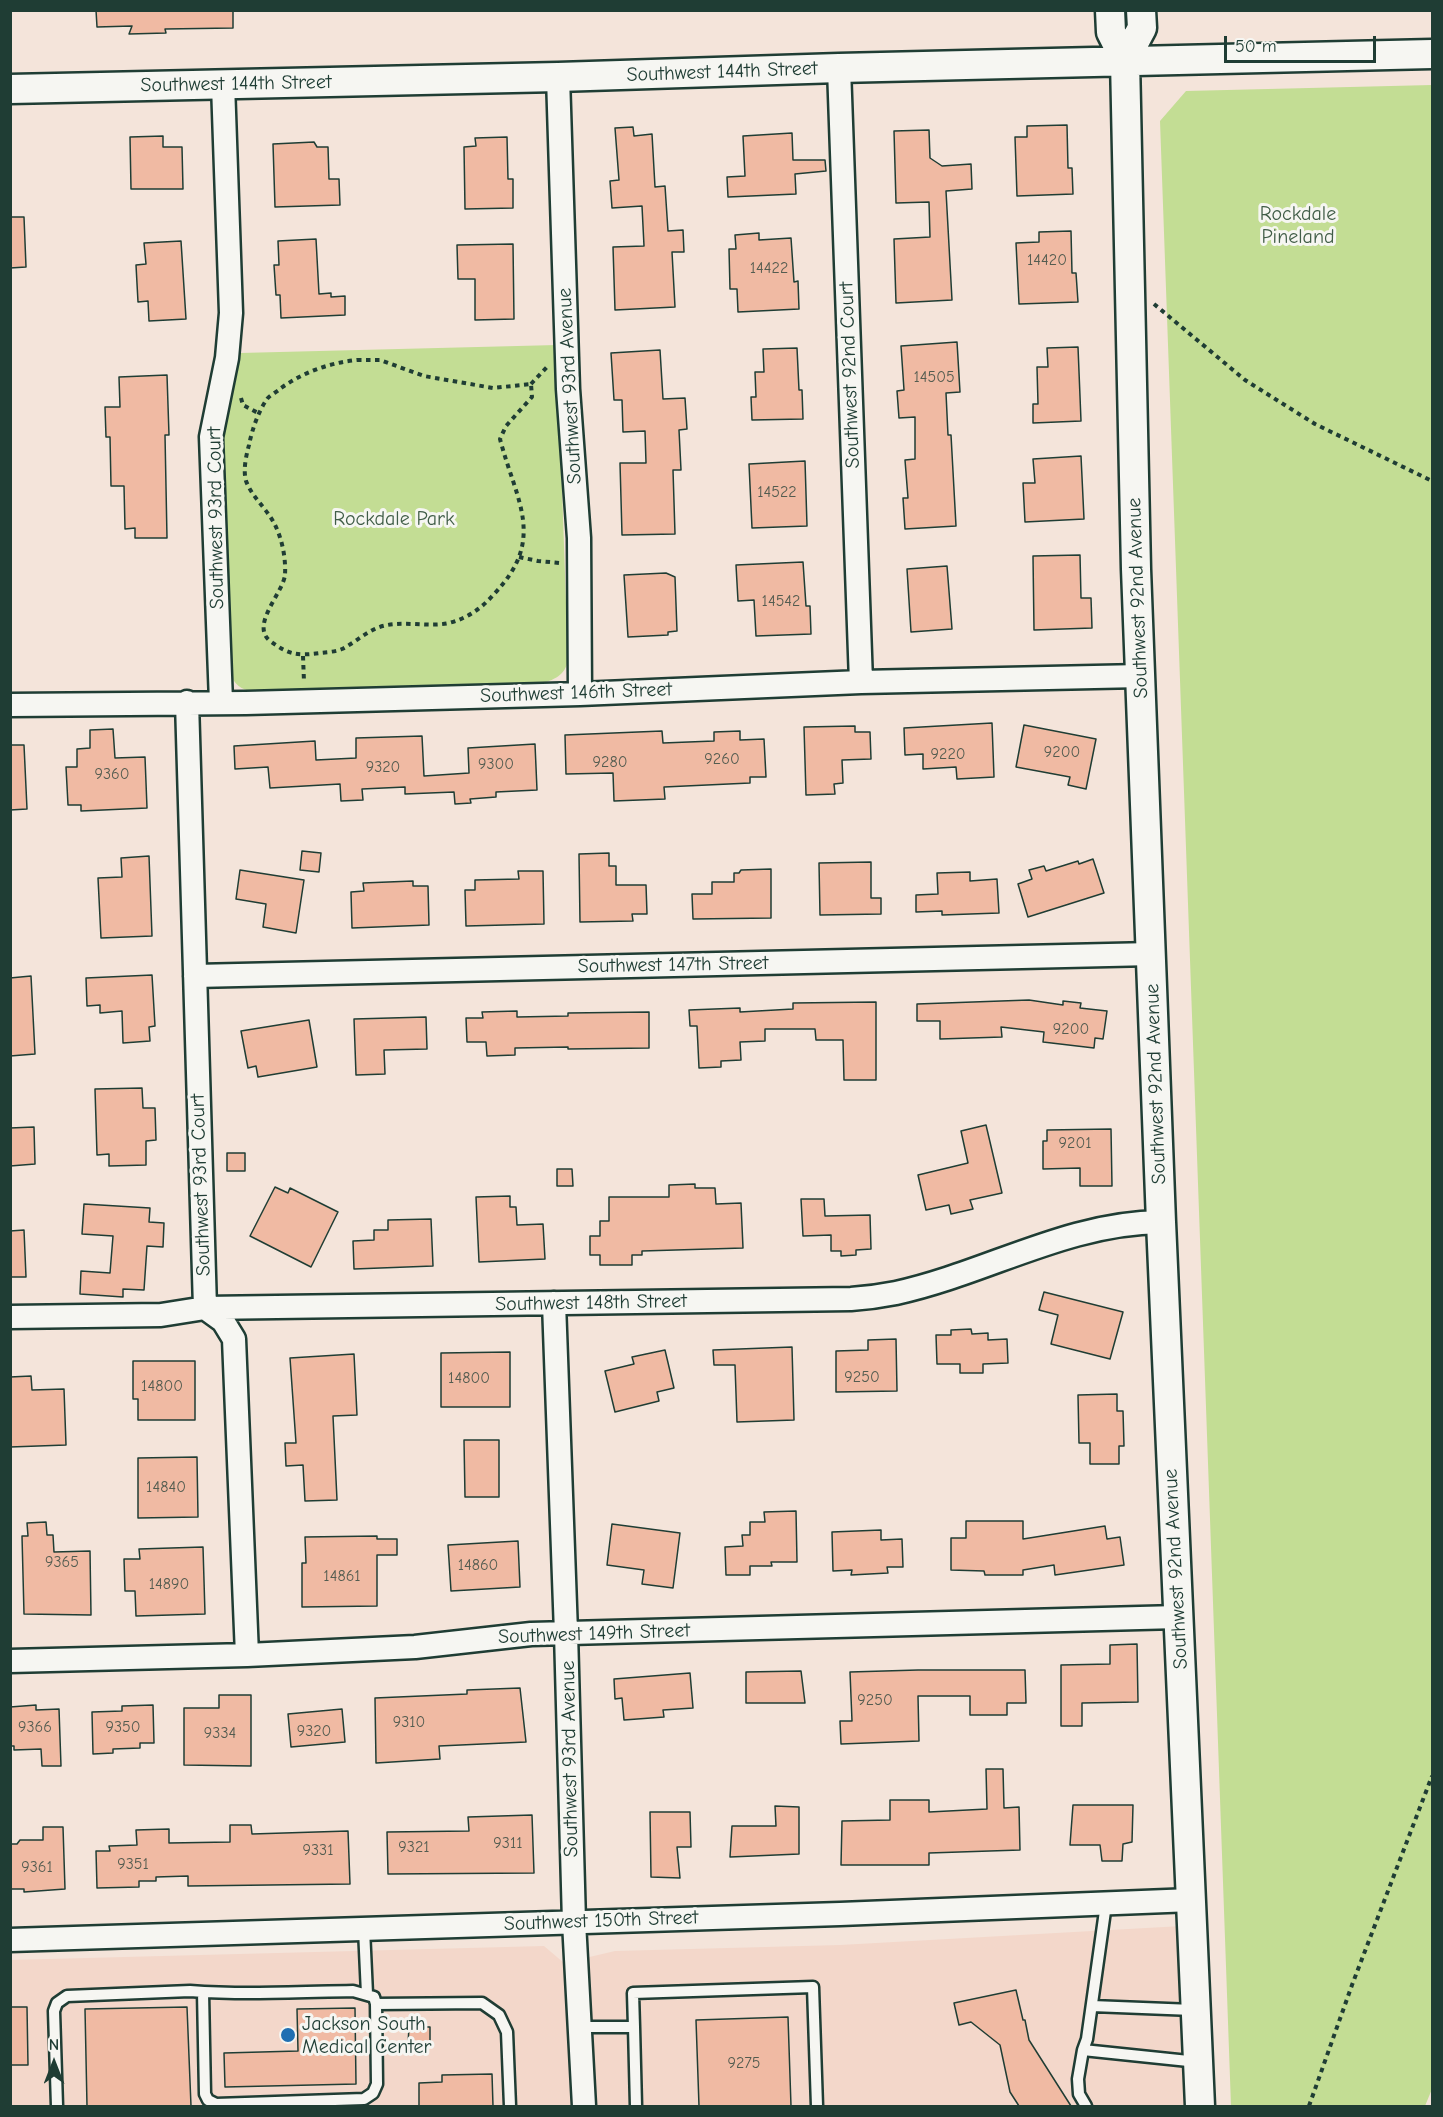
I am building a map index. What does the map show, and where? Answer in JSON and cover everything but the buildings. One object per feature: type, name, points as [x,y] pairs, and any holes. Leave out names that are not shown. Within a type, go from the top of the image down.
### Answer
[{"type":"street","name":"Southwest 92nd Avenue","points":[[1110,10],[1111,32],[1125,60],[1136,569],[1161,1222],[1200,2106]]},
{"type":"street","name":"Southwest 92nd Avenue","points":[[1125,60],[1142,28],[1141,10]]},
{"type":"street","name":"Southwest 144th Street","points":[[10,89],[1432,54]]},
{"type":"street","name":"Southwest 92nd Court","points":[[839,68],[861,682]]},
{"type":"street","name":"Southwest 93rd Avenue","points":[[558,77],[568,388],[579,538],[580,694]]},
{"type":"street","name":"Southwest 93rd Court","points":[[221,702],[211,437],[227,358],[231,313],[223,84]]},
{"type":"street","name":"Southwest 146th Street","points":[[10,705],[580,694],[861,682],[1141,676]]},
{"type":"street","name":"Southwest 93rd Court","points":[[187,702],[205,1308]]},
{"type":"street","name":"Southwest 147th Street","points":[[195,976],[1152,954]]},
{"type":"street","name":"Southwest 148th Street","points":[[10,1317],[161,1315],[205,1308],[279,1306],[812,1301],[873,1297],[925,1286],[1067,1237],[1132,1222],[1161,1222]]},
{"type":"street","name":"Southwest 93rd Avenue","points":[[554,1303],[574,1922],[584,2106]]},
{"type":"street","points":[[205,1308],[223,1321],[234,1339],[247,1655]]},
{"type":"street","name":"Southwest 149th Street","points":[[10,1661],[247,1655],[415,1647],[531,1634],[1178,1617]]},
{"type":"street","name":"Southwest 150th Street","points":[[10,1940],[1192,1900]]},
{"type":"lane","points":[[1086,2106],[1079,2094],[1078,2079],[1092,2007],[1106,1904]]},
{"type":"lane","points":[[364,1929],[367,1994]]},
{"type":"lane","points":[[636,2106],[633,1993],[813,1987],[817,2106]]},
{"type":"lane","points":[[57,2106],[54,2011],[57,2003],[67,1996],[203,1992],[225,1994],[353,1991],[367,1994],[374,1997],[376,2004],[376,2084],[373,2093],[364,2099],[216,2104],[208,2100],[205,2094],[203,1992]]},
{"type":"lane","points":[[376,2004],[482,2003],[499,2014],[507,2032],[510,2106]]},
{"type":"lane","points":[[1092,2007],[1195,2010]]},
{"type":"lane","points":[[580,2027],[634,2027]]},
{"type":"lane","points":[[1083,2050],[1198,2062]]},
{"type":"path","points":[[1130,285],[1245,380],[1315,424],[1432,481]]},
{"type":"path","points":[[531,384],[493,388],[424,376],[380,360],[357,360],[334,363],[291,381],[268,398],[252,429],[245,459],[246,480],[273,522],[283,546],[285,577],[265,616],[263,632],[267,639],[279,647],[303,656],[341,650],[378,628],[446,624],[460,620],[482,607],[507,581],[523,550],[525,533],[522,510],[500,439],[506,426],[532,397],[531,384],[542,370],[550,365]]},
{"type":"path","points":[[239,388],[243,405],[260,414]]},
{"type":"path","points":[[519,557],[565,563]]},
{"type":"path","points":[[303,656],[305,691]]},
{"type":"path","points":[[1309,2106],[1352,1985],[1432,1776]]},
{"type":"shaded area","points":[[1182,1926],[1191,2106],[11,2106],[10,1960],[544,1946],[564,1963],[615,1951],[840,1945]]},
{"type":"green space","name":"Rockdale Pineland","points":[[1432,85],[1432,2089],[1425,2106],[1231,2106],[1160,121],[1186,91]]},
{"type":"green space","name":"Rockdale Park","points":[[557,345],[568,660],[561,674],[539,684],[258,692],[245,690],[238,686],[231,675],[223,450],[225,425],[240,353]]},
{"type":"place","name":"Jackson South Medical Center","points":[[288,2035]]}]
